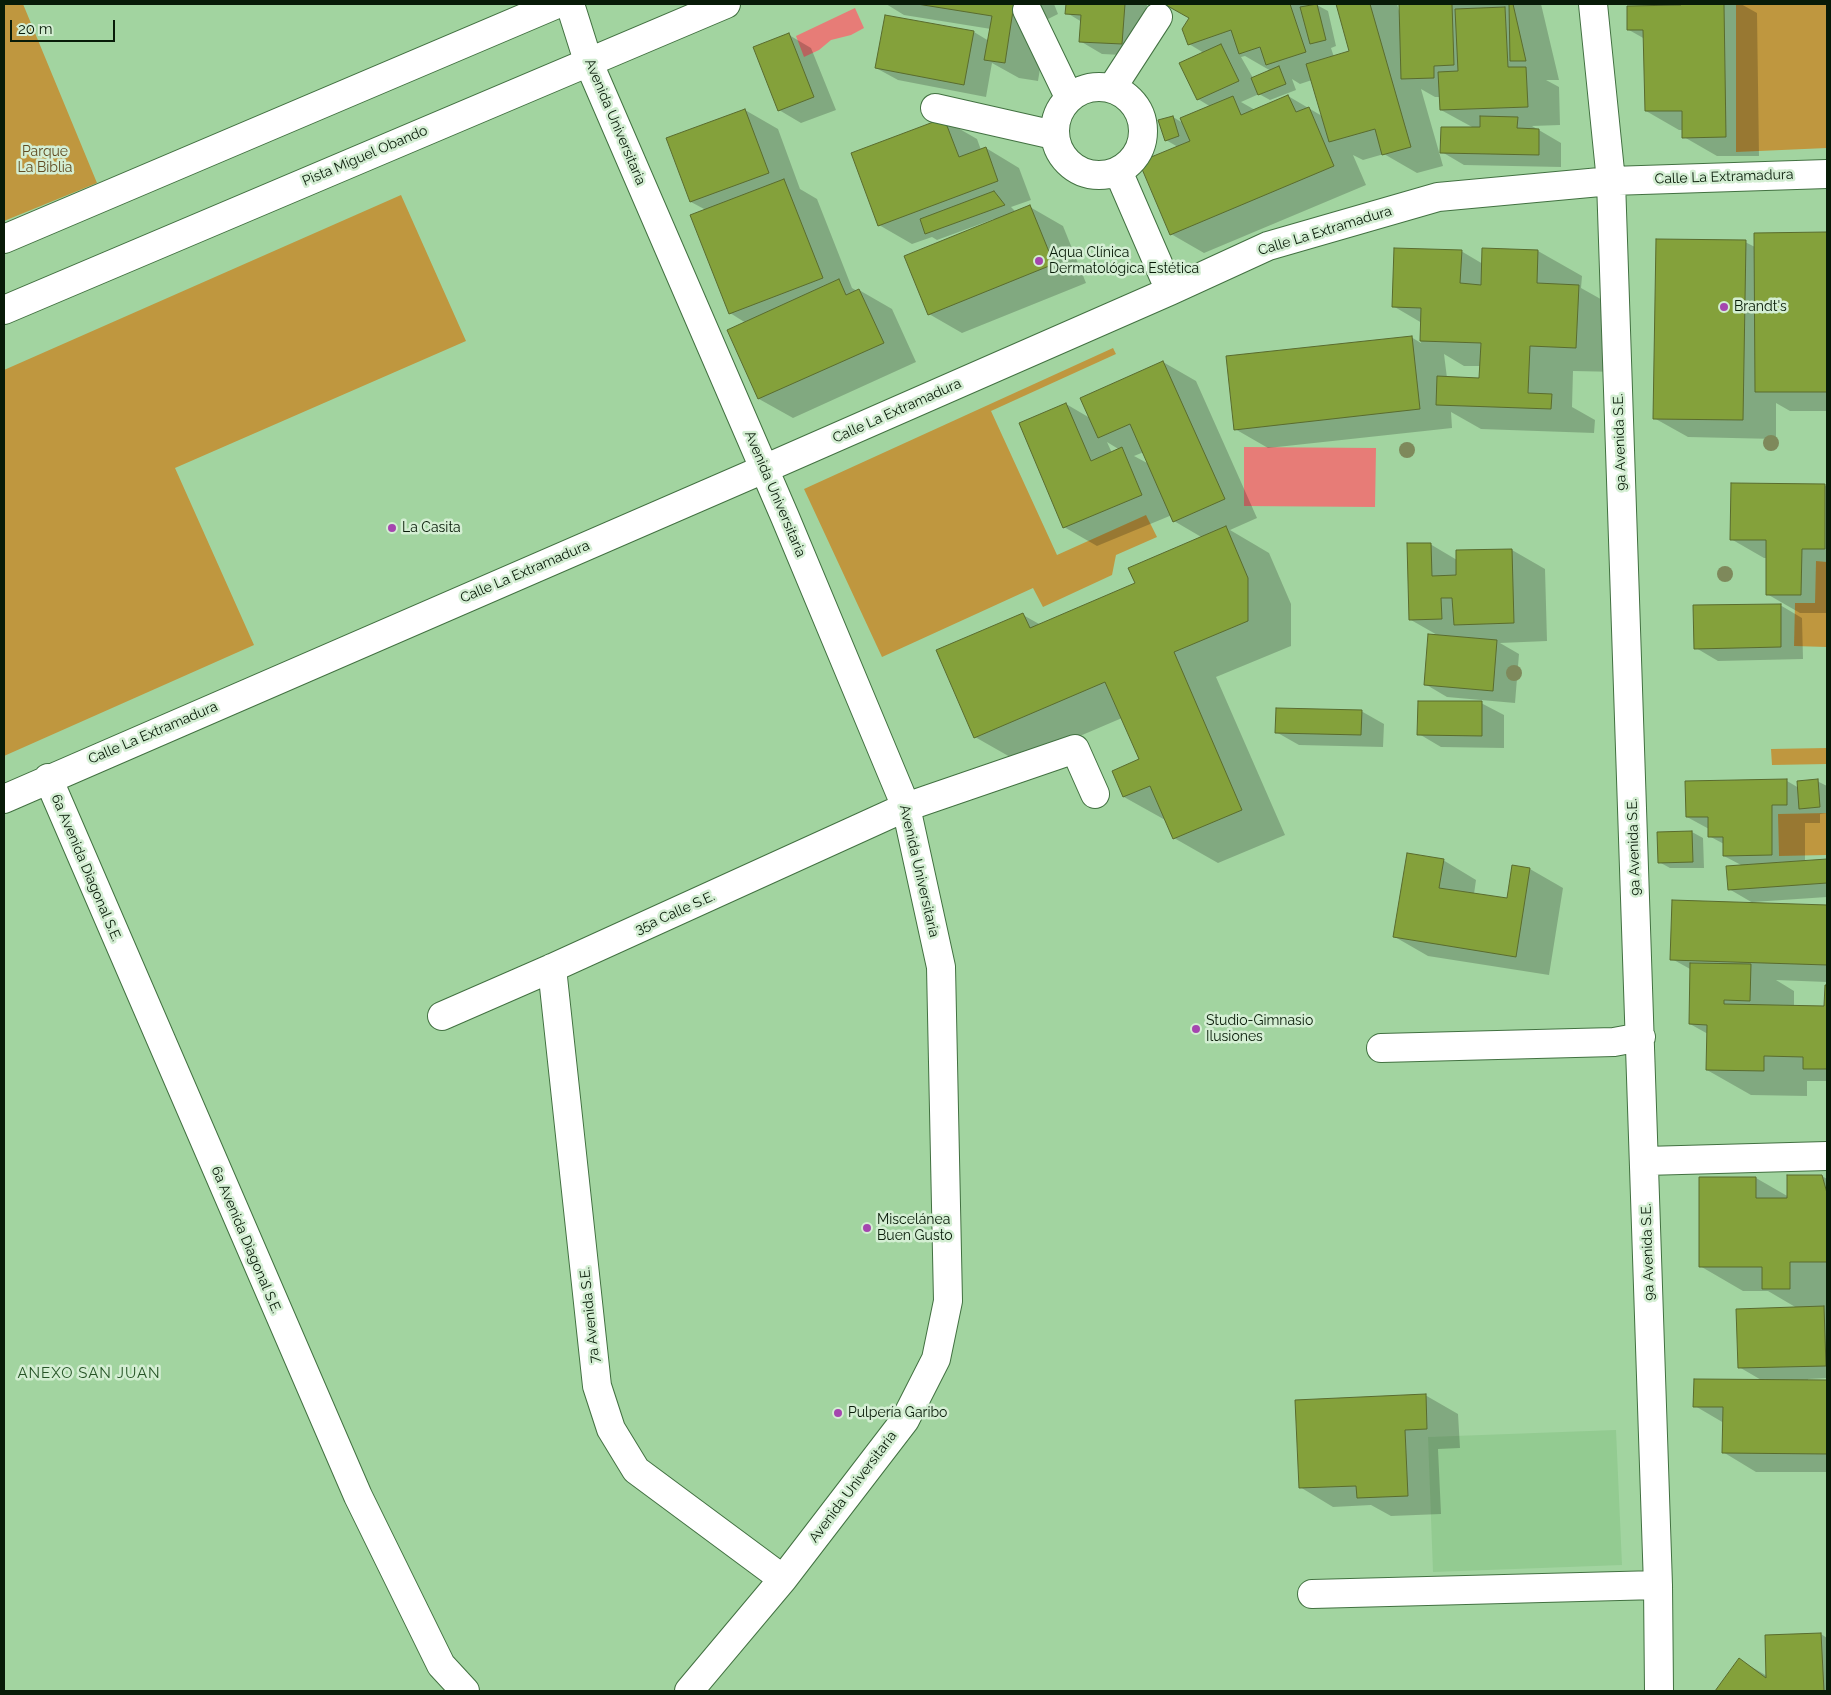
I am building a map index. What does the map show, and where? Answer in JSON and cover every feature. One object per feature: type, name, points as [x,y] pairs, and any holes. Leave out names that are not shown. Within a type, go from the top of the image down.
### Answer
[{"type":"street","points":[[4,239],[558,4]]},
{"type":"street","name":"Avenida Universitaria","points":[[570,4],[588,61],[786,517],[906,807],[942,967],[948,1301],[936,1359],[905,1420],[783,1579],[690,1691]]},
{"type":"street","name":"Pista Miguel Obando","points":[[4,310],[726,4]]},
{"type":"street","name":"9a Avenida S.E.","points":[[1593,4],[1611,181],[1645,1161],[1658,1585],[1659,1691]]},
{"type":"street","points":[[1028,10],[1069,98]]},
{"type":"street","points":[[1112,88],[1158,17]]},
{"type":"street","points":[[1096,86],[1112,88],[1126,95],[1136,106],[1142,120],[1143,135],[1139,150],[1131,162],[1118,171],[1104,175],[1090,174],[1077,170],[1066,161],[1058,149],[1054,135],[1055,121],[1060,108],[1069,98],[1081,90],[1096,86]]},
{"type":"street","points":[[935,108],[1054,135]]},
{"type":"street","points":[[1118,171],[1170,291]]},
{"type":"street","name":"Calle La Extramadura","points":[[4,799],[48,778],[764,469],[1268,246],[1438,197],[1611,181],[1827,174]]},
{"type":"street","name":"35a Calle S.E.","points":[[442,1016],[906,807],[1075,749],[1095,794]]},
{"type":"street","name":"6a Avenida Diagonal S.E.","points":[[48,778],[358,1496],[441,1665],[465,1691]]},
{"type":"street","name":"7a Avenida S.E.","points":[[552,968],[597,1386],[610,1429],[636,1470],[783,1579]]},
{"type":"street","points":[[1381,1048],[1614,1042],[1641,1037]]},
{"type":"street","points":[[1645,1161],[1827,1156]]},
{"type":"street","points":[[1312,1594],[1658,1585]]},
{"type":"shaded area","points":[[855,8],[864,28],[851,35],[831,40],[819,50],[804,57],[796,36]]},
{"type":"shaded area","points":[[1244,447],[1376,448],[1375,507],[1244,506]]},
{"type":"shaded area","points":[[1616,1430],[1622,1565],[1433,1572],[1428,1437]]},
{"type":"green space","name":"Parque La Biblia","points":[[4,4],[23,4],[97,183],[4,221]]},
{"type":"green space","points":[[1736,4],[1827,4],[1827,148],[1736,152]]},
{"type":"green space","points":[[401,195],[466,341],[175,468],[254,645],[4,756],[4,370]]},
{"type":"green space","points":[[1113,348],[1116,354],[991,411],[1057,555],[1146,515],[1157,537],[1116,555],[1112,575],[1043,607],[1033,588],[882,657],[804,489]]},
{"type":"green space","points":[[1816,561],[1827,562],[1827,647],[1794,646],[1795,603],[1815,603]]},
{"type":"green space","points":[[1827,748],[1827,764],[1772,765],[1771,749]]},
{"type":"green space","points":[[1827,813],[1827,855],[1779,856],[1778,814]]},
{"type":"building","points":[[917,4],[1014,4],[1005,63],[984,60],[992,16]]},
{"type":"building","points":[[1066,4],[1125,4],[1122,44],[1079,42],[1081,15],[1065,14]]},
{"type":"building","points":[[1164,4],[1290,4],[1306,52],[1266,65],[1260,47],[1239,54],[1231,30],[1188,45],[1182,29],[1189,18]]},
{"type":"building","points":[[1317,4],[1326,40],[1310,44],[1300,7]]},
{"type":"building","points":[[1336,4],[1370,4],[1411,147],[1382,155],[1375,129],[1329,142],[1306,64],[1349,51]]},
{"type":"building","points":[[1399,4],[1452,4],[1454,65],[1434,66],[1434,78],[1401,79]]},
{"type":"building","points":[[1509,4],[1513,4],[1526,61],[1510,61]]},
{"type":"building","points":[[1724,4],[1726,137],[1682,138],[1682,111],[1645,111],[1643,30],[1627,30],[1627,6]]},
{"type":"building","points":[[1505,7],[1508,67],[1526,67],[1528,107],[1440,110],[1438,72],[1458,71],[1455,9]]},
{"type":"building","points":[[885,15],[974,31],[964,85],[875,68]]},
{"type":"building","points":[[789,33],[814,97],[778,111],[753,47]]},
{"type":"building","points":[[1221,44],[1239,81],[1197,100],[1179,63]]},
{"type":"building","points":[[1279,66],[1286,84],[1258,95],[1251,78]]},
{"type":"building","points":[[1288,95],[1296,112],[1309,107],[1334,166],[1170,235],[1139,162],[1190,141],[1180,118],[1233,96],[1241,115]]},
{"type":"building","points":[[745,109],[769,173],[690,202],[666,138]]},
{"type":"building","points":[[1173,116],[1179,136],[1165,141],[1158,120]]},
{"type":"building","points":[[1480,116],[1518,117],[1517,128],[1539,129],[1539,155],[1440,153],[1441,127],[1480,127]]},
{"type":"building","points":[[944,118],[959,157],[986,147],[998,181],[878,226],[851,153]]},
{"type":"building","points":[[784,179],[823,278],[729,314],[690,215]]},
{"type":"building","points":[[994,191],[1005,205],[925,234],[920,219]]},
{"type":"building","points":[[1030,205],[1054,264],[928,315],[904,256]]},
{"type":"building","points":[[1827,232],[1827,392],[1755,392],[1754,233]]},
{"type":"building","points":[[1656,239],[1746,240],[1743,420],[1653,419]]},
{"type":"building","points":[[1394,248],[1462,250],[1460,283],[1481,285],[1482,248],[1538,250],[1537,283],[1579,285],[1576,348],[1530,346],[1528,393],[1552,394],[1551,409],[1436,405],[1437,376],[1479,378],[1481,343],[1420,341],[1421,308],[1392,307]]},
{"type":"building","points":[[839,279],[846,295],[859,289],[884,343],[758,399],[727,330]]},
{"type":"building","points":[[1412,336],[1420,409],[1234,430],[1226,356]]},
{"type":"building","points":[[1163,361],[1225,499],[1173,522],[1130,424],[1098,438],[1080,398]]},
{"type":"building","points":[[1066,403],[1091,461],[1122,447],[1142,495],[1063,528],[1019,423]]},
{"type":"building","points":[[1731,483],[1825,484],[1825,549],[1802,549],[1801,595],[1766,595],[1766,540],[1730,540]]},
{"type":"building","points":[[1226,526],[1248,578],[1248,621],[1174,652],[1242,810],[1173,839],[1150,786],[1123,797],[1112,771],[1139,759],[1105,682],[974,738],[936,650],[1023,613],[1030,628],[1135,583],[1128,568]]},
{"type":"building","points":[[1407,543],[1431,543],[1432,576],[1456,575],[1456,550],[1512,549],[1514,623],[1454,625],[1452,598],[1441,598],[1442,619],[1409,620]]},
{"type":"building","points":[[1781,604],[1781,647],[1694,649],[1693,605]]},
{"type":"building","points":[[1428,634],[1497,640],[1493,691],[1424,685]]},
{"type":"building","points":[[1418,701],[1482,701],[1482,736],[1417,735]]},
{"type":"building","points":[[1276,708],[1362,710],[1361,735],[1275,733]]},
{"type":"building","points":[[1787,779],[1787,805],[1772,805],[1772,855],[1723,856],[1723,837],[1708,837],[1708,817],[1686,817],[1685,781]]},
{"type":"building","points":[[1818,779],[1820,807],[1799,809],[1797,781]]},
{"type":"building","points":[[1692,831],[1693,862],[1658,863],[1657,832]]},
{"type":"building","points":[[1407,853],[1444,859],[1439,888],[1507,898],[1512,865],[1530,868],[1516,957],[1393,937]]},
{"type":"building","points":[[1827,859],[1827,883],[1728,890],[1726,866]]},
{"type":"building","points":[[1672,900],[1827,905],[1827,965],[1670,960]]},
{"type":"building","points":[[1690,963],[1751,964],[1750,1001],[1724,1000],[1724,1004],[1824,1006],[1825,985],[1827,985],[1827,1069],[1803,1069],[1803,1057],[1764,1056],[1764,1071],[1706,1070],[1707,1025],[1689,1024]]},
{"type":"building","points":[[1787,1175],[1822,1175],[1827,1193],[1827,1262],[1790,1262],[1790,1289],[1762,1289],[1762,1267],[1699,1267],[1699,1177],[1756,1177],[1756,1198],[1787,1198]]},
{"type":"building","points":[[1824,1306],[1826,1366],[1738,1368],[1736,1309]]},
{"type":"building","points":[[1694,1379],[1827,1380],[1827,1454],[1722,1453],[1723,1407],[1693,1407]]},
{"type":"building","points":[[1426,1394],[1427,1429],[1405,1430],[1408,1496],[1357,1498],[1356,1486],[1299,1488],[1295,1400]]},
{"type":"building","points":[[1821,1633],[1824,1691],[1715,1691],[1739,1658],[1766,1678],[1765,1635]]},
{"type":"place","name":"Aqua Clínica Dermatológica Estética","points":[[1039,261]]},
{"type":"place","name":"Brandt's","points":[[1724,307]]},
{"type":"place","name":"La Casita","points":[[392,528]]},
{"type":"place","name":"Studio-Gimnasio Ilusiones","points":[[1196,1029]]},
{"type":"place","name":"Miscelánea Buen Gusto","points":[[867,1228]]},
{"type":"place","name":"Pulpería Garibo","points":[[838,1413]]},
{"type":"district","name":"ANEXO SAN JUAN","points":[[89,1373]]}]
